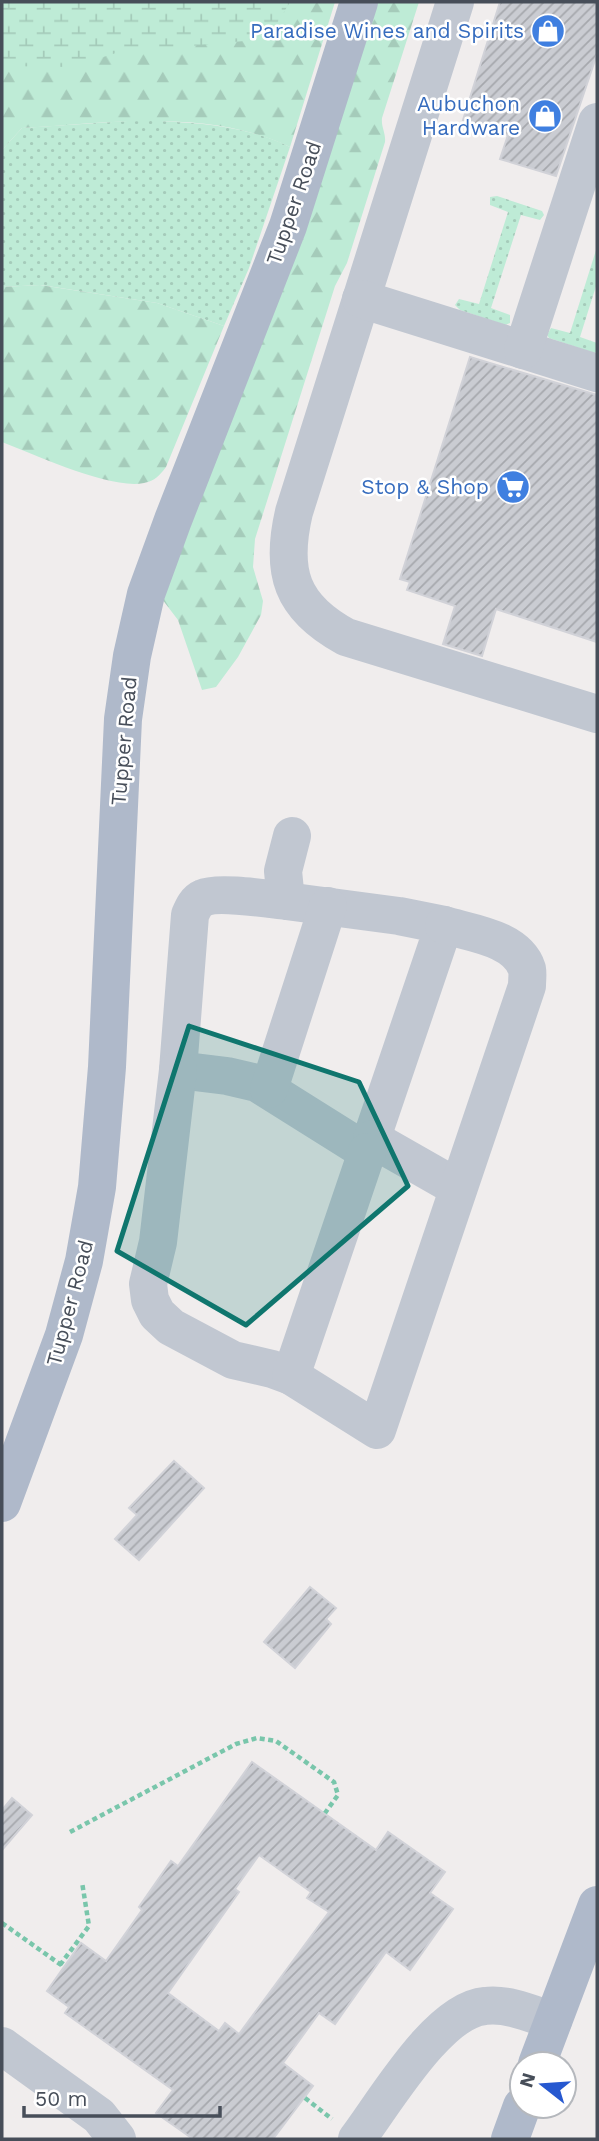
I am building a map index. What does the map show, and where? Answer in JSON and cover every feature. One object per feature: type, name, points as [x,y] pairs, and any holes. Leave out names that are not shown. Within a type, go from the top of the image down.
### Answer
[{"type":"main road","name":"Tupper Road","points":[[2,1503],[64,1335],[84,1261],[97,1187],[107,1080],[123,719],[132,656],[146,594],[288,226],[359,2]]},
{"type":"main road","points":[[542,2050],[597,1905]]},
{"type":"main road","points":[[510,2139],[517,2120]]},
{"type":"lane","points":[[455,2],[290,531],[288,555],[298,597],[310,614],[346,637],[597,714]]},
{"type":"lane","points":[[523,350],[597,122]]},
{"type":"lane","points":[[361,299],[597,373]]},
{"type":"lane","points":[[292,836],[283,871],[303,903]]},
{"type":"lane","points":[[216,895],[303,903],[444,925],[510,947],[527,970],[527,986],[377,1430],[291,1376],[233,1360],[181,1333],[158,1314],[150,1300],[148,1284],[158,1242],[178,1070],[190,915],[194,905],[203,898],[216,895]]},
{"type":"lane","points":[[258,1085],[295,922],[303,903]]},
{"type":"lane","points":[[291,1376],[444,925]]},
{"type":"lane","points":[[178,1070],[258,1085],[458,1188]]},
{"type":"lane","points":[[358,2139],[424,2048],[460,2015],[473,2008],[502,2006],[553,2021]]},
{"type":"lane","points":[[2,2046],[99,2116],[117,2139]]},
{"type":"path","points":[[70,1832],[236,1744],[257,1738],[276,1741],[334,1782],[338,1796],[325,1813]]},
{"type":"path","points":[[2,1923],[62,1966],[89,1926],[82,1882]]},
{"type":"highlighted area","points":[[189,1026],[359,1082],[408,1186],[246,1325],[117,1251]]},
{"type":"green space","points":[[2,2],[335,2],[290,147],[225,127],[158,121],[22,128],[2,150]]},
{"type":"green space","points":[[2,2],[290,2],[270,35],[244,41],[116,53],[71,67],[2,66]]},
{"type":"green space","points":[[374,2],[419,2],[382,118],[385,142],[347,263],[335,286],[255,539],[253,567],[263,601],[261,615],[238,657],[216,687],[202,690],[178,620],[162,599]]},
{"type":"green space","points":[[143,120],[237,129],[290,147],[249,268],[224,326],[157,303],[41,285],[2,287],[2,150],[22,128]]},
{"type":"green space","points":[[497,196],[542,211],[544,215],[540,220],[521,215],[491,308],[510,315],[510,323],[505,325],[460,310],[455,305],[459,299],[479,304],[508,212],[490,205],[490,197]]},
{"type":"green space","points":[[597,247],[597,283],[580,337],[597,343],[597,352],[594,353],[547,335],[551,328],[570,333]]},
{"type":"green space","points":[[40,285],[157,303],[224,326],[166,467],[154,479],[130,484],[94,477],[2,442],[2,287]]},
{"type":"building","points":[[500,2],[597,2],[597,54],[556,176],[500,159],[508,135],[463,120]]},
{"type":"building","name":"Stop & Shop","points":[[470,357],[597,395],[597,642],[496,609],[482,656],[443,644],[455,606],[407,590],[410,582],[400,579]]},
{"type":"building","points":[[174,1461],[204,1488],[139,1560],[115,1539],[137,1515],[129,1508]]},
{"type":"building","points":[[310,1587],[336,1608],[326,1619],[331,1624],[295,1668],[264,1642]]},
{"type":"building","points":[[252,1762],[376,1850],[388,1832],[445,1872],[430,1893],[453,1909],[410,1970],[386,1952],[335,2024],[319,2013],[283,2063],[313,2086],[273,2139],[193,2139],[156,2113],[173,2090],[65,2013],[69,2007],[47,1991],[81,1943],[106,1961],[142,1910],[139,1907],[171,1861],[178,1866]],"holes":[[[259,1855],[311,1892],[307,1898],[329,1912],[239,2034],[225,2023],[219,2031],[168,1993],[239,1892],[235,1889]]]},
{"type":"building","points":[[12,1798],[32,1815],[2,1850],[2,1810]]},
{"type":"place","name":"Paradise Wines and Spirits","points":[[548,31]]},
{"type":"place","name":"Aubuchon Hardware","points":[[545,116]]},
{"type":"place","name":"Stop & Shop","points":[[513,487]]}]
